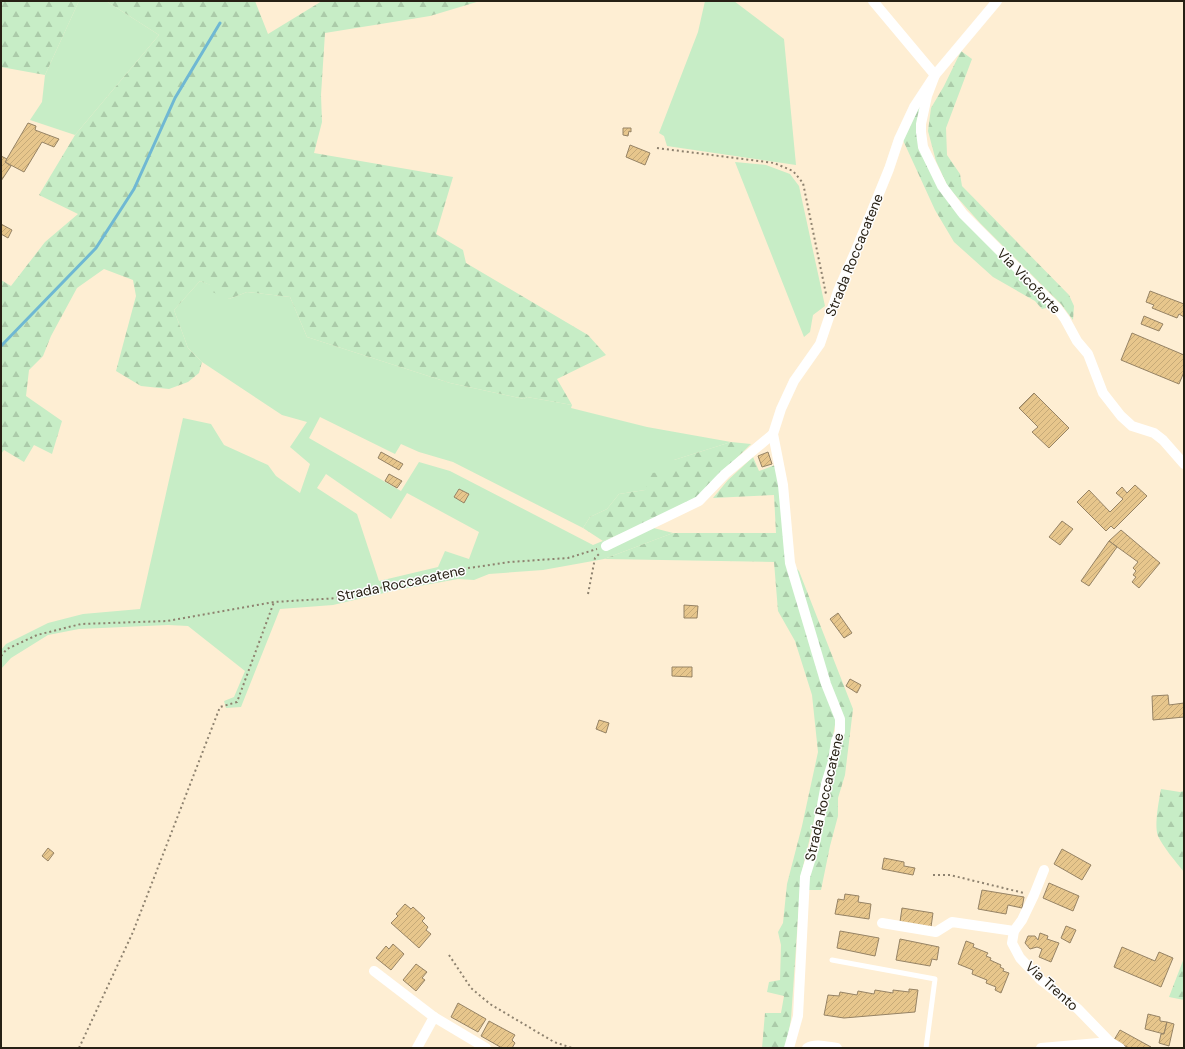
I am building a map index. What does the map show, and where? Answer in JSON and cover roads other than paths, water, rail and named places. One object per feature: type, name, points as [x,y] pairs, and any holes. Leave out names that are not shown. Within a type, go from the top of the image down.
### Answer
[{"type":"street","points":[[873,1],[935,75]]},
{"type":"street","name":"Strada Roccacatene","points":[[789,1048],[798,1016],[805,877],[814,848],[826,784],[840,732],[840,719],[826,684],[790,563],[783,484],[773,434],[781,409],[794,381],[820,344],[838,291],[889,169],[899,138],[914,107],[935,75],[997,1]]},
{"type":"street","name":"Via Vicoforte","points":[[935,75],[927,96],[921,124],[921,132],[923,147],[942,186],[963,214],[1057,308],[1065,319],[1077,342],[1088,354],[1103,393],[1121,416],[1132,426],[1154,433],[1164,440],[1184,464]]},
{"type":"street","points":[[606,546],[699,501],[725,474],[773,434]]},
{"type":"street","points":[[882,923],[936,932],[952,922],[1014,931],[1022,920],[1044,870]]},
{"type":"street","name":"Via Trento","points":[[1014,931],[1012,943],[1020,958],[1041,980],[1078,1009],[1110,1042],[1120,1048]]},
{"type":"street","points":[[374,971],[434,1017],[486,1048]]},
{"type":"street","points":[[417,1048],[434,1017]]},
{"type":"street","points":[[1041,1048],[1110,1042]]},
{"type":"street","points":[[808,1048],[810,1046],[820,1046],[837,1048]]},
{"type":"lane","points":[[832,960],[935,979],[926,1048]]},
{"type":"waterway","points":[[1,346],[96,248],[134,189],[175,98],[220,23]]}]
